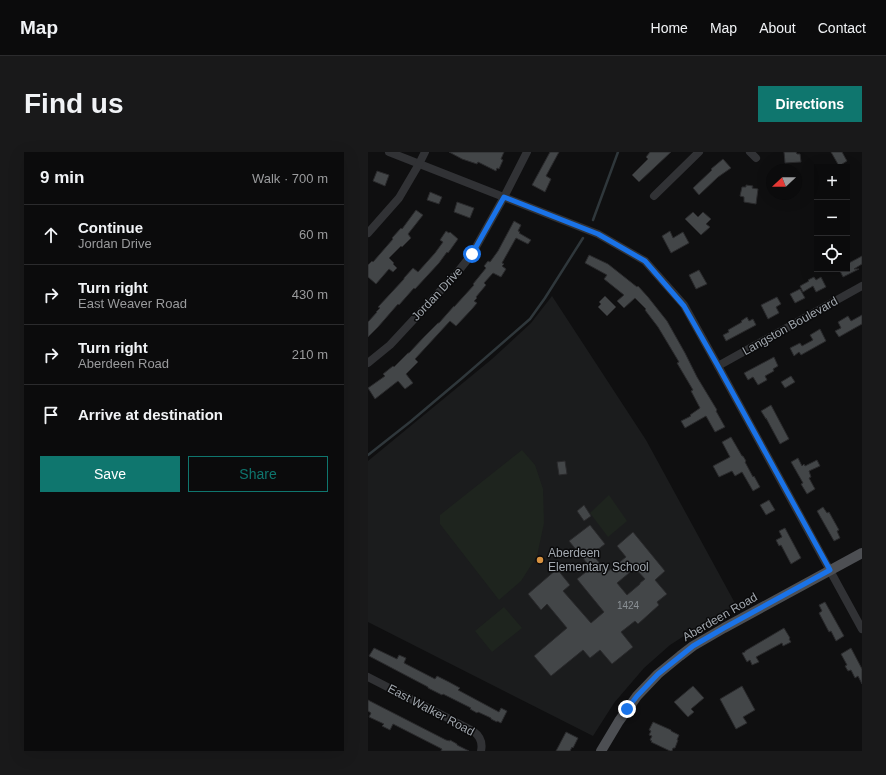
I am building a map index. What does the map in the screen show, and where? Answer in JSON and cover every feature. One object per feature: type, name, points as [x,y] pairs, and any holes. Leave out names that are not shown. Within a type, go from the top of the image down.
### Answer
[{"type":"main road","name":"Aberdeen Road","points":[[601,751],[619,721],[646,685],[693,646],[862,553]]},
{"type":"street","points":[[388,152],[598,234],[645,261],[684,306],[862,629]]},
{"type":"street","points":[[368,232],[399,198],[425,152]]},
{"type":"street","name":"Jordan Drive","points":[[368,363],[390,344],[456,274],[472,254],[527,152]]},
{"type":"street","points":[[654,196],[699,152]]},
{"type":"street","name":"Langston Boulevard","points":[[718,366],[862,286]]},
{"type":"street","name":"East Walker Road","points":[[368,678],[473,730],[480,738],[482,744],[481,751]]},
{"type":"shaded area","name":"Aberdeen Elementary School","points":[[552,296],[646,440],[736,605],[670,645],[644,668],[614,703],[593,736],[368,622],[368,461],[492,359],[531,323]]},
{"type":"shaded area","points":[[522,450],[535,465],[543,489],[544,523],[537,556],[521,581],[499,600],[440,524],[440,515]]},
{"type":"shaded area","points":[[609,495],[627,521],[608,537],[590,513]]},
{"type":"shaded area","points":[[504,607],[522,628],[492,652],[475,631]]},
{"type":"building","points":[[449,152],[504,152],[501,159],[503,160],[499,169],[497,168],[496,171],[478,162],[477,164],[462,159]]},
{"type":"building","points":[[550,152],[559,152],[546,176],[551,179],[545,192],[532,185]]},
{"type":"building","points":[[650,152],[671,152],[639,182],[632,175],[648,159],[646,157]]},
{"type":"building","points":[[784,152],[796,152],[797,154],[800,154],[801,162],[785,163]]},
{"type":"building","points":[[831,152],[842,152],[847,161],[842,164],[838,164]]},
{"type":"building","points":[[723,159],[731,168],[718,177],[699,195],[693,188]]},
{"type":"building","points":[[377,171],[389,175],[385,186],[373,181]]},
{"type":"building","points":[[746,185],[753,186],[752,188],[758,189],[756,204],[744,202],[744,197],[740,196],[742,187],[746,187]]},
{"type":"building","points":[[430,192],[442,197],[439,204],[427,200]]},
{"type":"building","points":[[457,202],[474,208],[470,218],[454,212]]},
{"type":"building","points":[[416,210],[423,215],[408,234],[411,238],[389,258],[397,268],[393,272],[389,269],[376,284],[368,277],[368,265],[372,261],[373,262],[393,239],[392,238],[401,228],[402,229]]},
{"type":"building","points":[[693,212],[698,217],[703,212],[711,219],[706,224],[710,227],[701,235],[685,219]]},
{"type":"building","points":[[514,221],[521,225],[518,231],[520,232],[519,233],[531,240],[528,244],[516,238],[502,263],[504,264],[502,266],[506,269],[501,277],[493,273],[484,283],[486,285],[476,297],[477,298],[474,301],[477,303],[472,309],[456,326],[450,321],[415,359],[418,362],[406,374],[413,383],[405,389],[398,381],[375,399],[368,388],[385,376],[383,374],[393,366],[394,367],[409,353],[474,285],[473,284],[486,268],[484,266],[488,261],[490,262],[498,251]]},
{"type":"building","points":[[446,231],[449,233],[450,232],[458,239],[448,253],[447,252],[415,289],[414,288],[399,305],[398,304],[368,337],[368,322],[380,308],[378,307],[413,268],[418,272],[435,253],[443,242],[440,240]]},
{"type":"building","points":[[670,231],[673,238],[683,232],[689,243],[671,253],[662,236]]},
{"type":"building","points":[[589,255],[608,264],[637,287],[638,286],[667,321],[725,427],[715,432],[706,416],[685,428],[681,421],[691,416],[690,415],[700,408],[691,391],[693,390],[677,363],[679,362],[658,327],[645,310],[646,309],[635,298],[624,308],[617,301],[624,295],[604,279],[607,275],[585,263]]},
{"type":"building","points":[[862,256],[862,264],[854,269],[859,269],[843,277],[840,272],[850,272],[850,262]]},
{"type":"building","points":[[699,270],[707,284],[696,289],[689,275]]},
{"type":"building","points":[[814,277],[816,280],[821,277],[826,287],[816,292],[813,286],[803,292],[800,286]]},
{"type":"building","points":[[800,289],[805,298],[795,303],[790,294]]},
{"type":"building","points":[[605,296],[616,307],[607,316],[598,307],[601,304],[599,302]]},
{"type":"building","points":[[777,297],[781,304],[776,307],[779,313],[768,319],[761,305]]},
{"type":"building","points":[[862,315],[862,324],[839,337],[835,331],[841,328],[838,322],[848,316],[851,321]]},
{"type":"building","points":[[747,317],[749,321],[753,319],[756,325],[726,341],[723,335]]},
{"type":"building","points":[[820,329],[826,341],[801,355],[799,352],[794,356],[790,348],[800,343],[802,346],[813,340],[810,335]]},
{"type":"building","points":[[774,357],[778,366],[773,369],[774,371],[765,376],[767,380],[758,385],[753,377],[748,380],[744,373]]},
{"type":"building","points":[[791,376],[795,382],[785,388],[781,382]]},
{"type":"building","points":[[771,405],[789,439],[780,444],[761,411]]},
{"type":"building","points":[[731,437],[760,487],[753,491],[742,472],[735,476],[732,471],[719,477],[713,466],[730,457],[722,442]]},
{"type":"building","points":[[798,458],[802,466],[817,460],[820,466],[809,471],[811,477],[809,478],[815,489],[807,494],[801,484],[803,483],[791,462]]},
{"type":"building","points":[[565,461],[567,474],[559,475],[557,462]]},
{"type":"building","points":[[769,500],[775,510],[766,515],[760,505]]},
{"type":"building","name":"Aberdeen Elementary School","points":[[584,505],[591,516],[584,521],[577,511]]},
{"type":"building","points":[[823,507],[827,513],[829,512],[839,530],[837,531],[840,538],[834,541],[817,511]]},
{"type":"building","name":"Aberdeen Elementary School","points":[[590,525],[605,544],[592,554],[607,572],[626,557],[617,546],[633,532],[665,571],[655,580],[667,594],[657,602],[659,605],[638,624],[635,621],[621,632],[633,647],[612,664],[600,650],[590,658],[583,650],[551,676],[534,656],[567,628],[547,604],[541,610],[528,594],[557,569],[570,585],[563,591],[591,623],[604,612],[577,579],[591,568],[569,541]],"holes":[[[635,568],[645,579],[627,595],[617,583]]]},
{"type":"building","points":[[785,528],[801,558],[791,564],[781,545],[779,546],[776,540],[782,537],[779,531]]},
{"type":"building","points":[[825,602],[844,636],[836,641],[831,631],[829,632],[819,613],[822,611],[819,605]]},
{"type":"building","points":[[784,628],[791,642],[783,646],[782,643],[756,657],[759,662],[752,665],[750,660],[747,662],[742,653]]},
{"type":"building","points":[[374,648],[397,659],[399,655],[406,658],[404,663],[435,679],[437,676],[449,682],[460,688],[458,690],[499,712],[501,708],[507,711],[501,723],[478,712],[477,713],[470,709],[471,708],[428,688],[369,656]]},
{"type":"building","points":[[851,648],[862,669],[862,684],[858,676],[855,678],[851,670],[848,671],[845,666],[847,665],[841,654]]},
{"type":"building","points":[[693,686],[704,698],[691,709],[694,712],[688,717],[674,702]]},
{"type":"building","points":[[742,686],[755,710],[743,717],[747,723],[736,729],[720,699]]},
{"type":"building","points":[[368,700],[446,740],[450,740],[469,751],[441,751],[442,749],[393,724],[390,730],[382,726],[384,724],[369,717],[371,713],[368,711]]},
{"type":"building","points":[[653,722],[679,735],[675,748],[673,748],[672,751],[651,742],[652,741],[650,740],[652,736],[649,735],[651,731],[649,730]]},
{"type":"building","points":[[566,732],[578,738],[573,748],[572,747],[570,751],[556,751]]},
{"type":"waterway","points":[[593,220],[618,152]]},
{"type":"waterway","points":[[368,455],[410,422],[530,319],[583,238]]},
{"type":"place","name":"Aberdeen Elementary School","points":[[540,560]]},
{"type":"route","points":[[472,254],[504,197],[598,234],[645,261],[684,306],[830,570],[693,646],[646,685],[627,709]]}]
